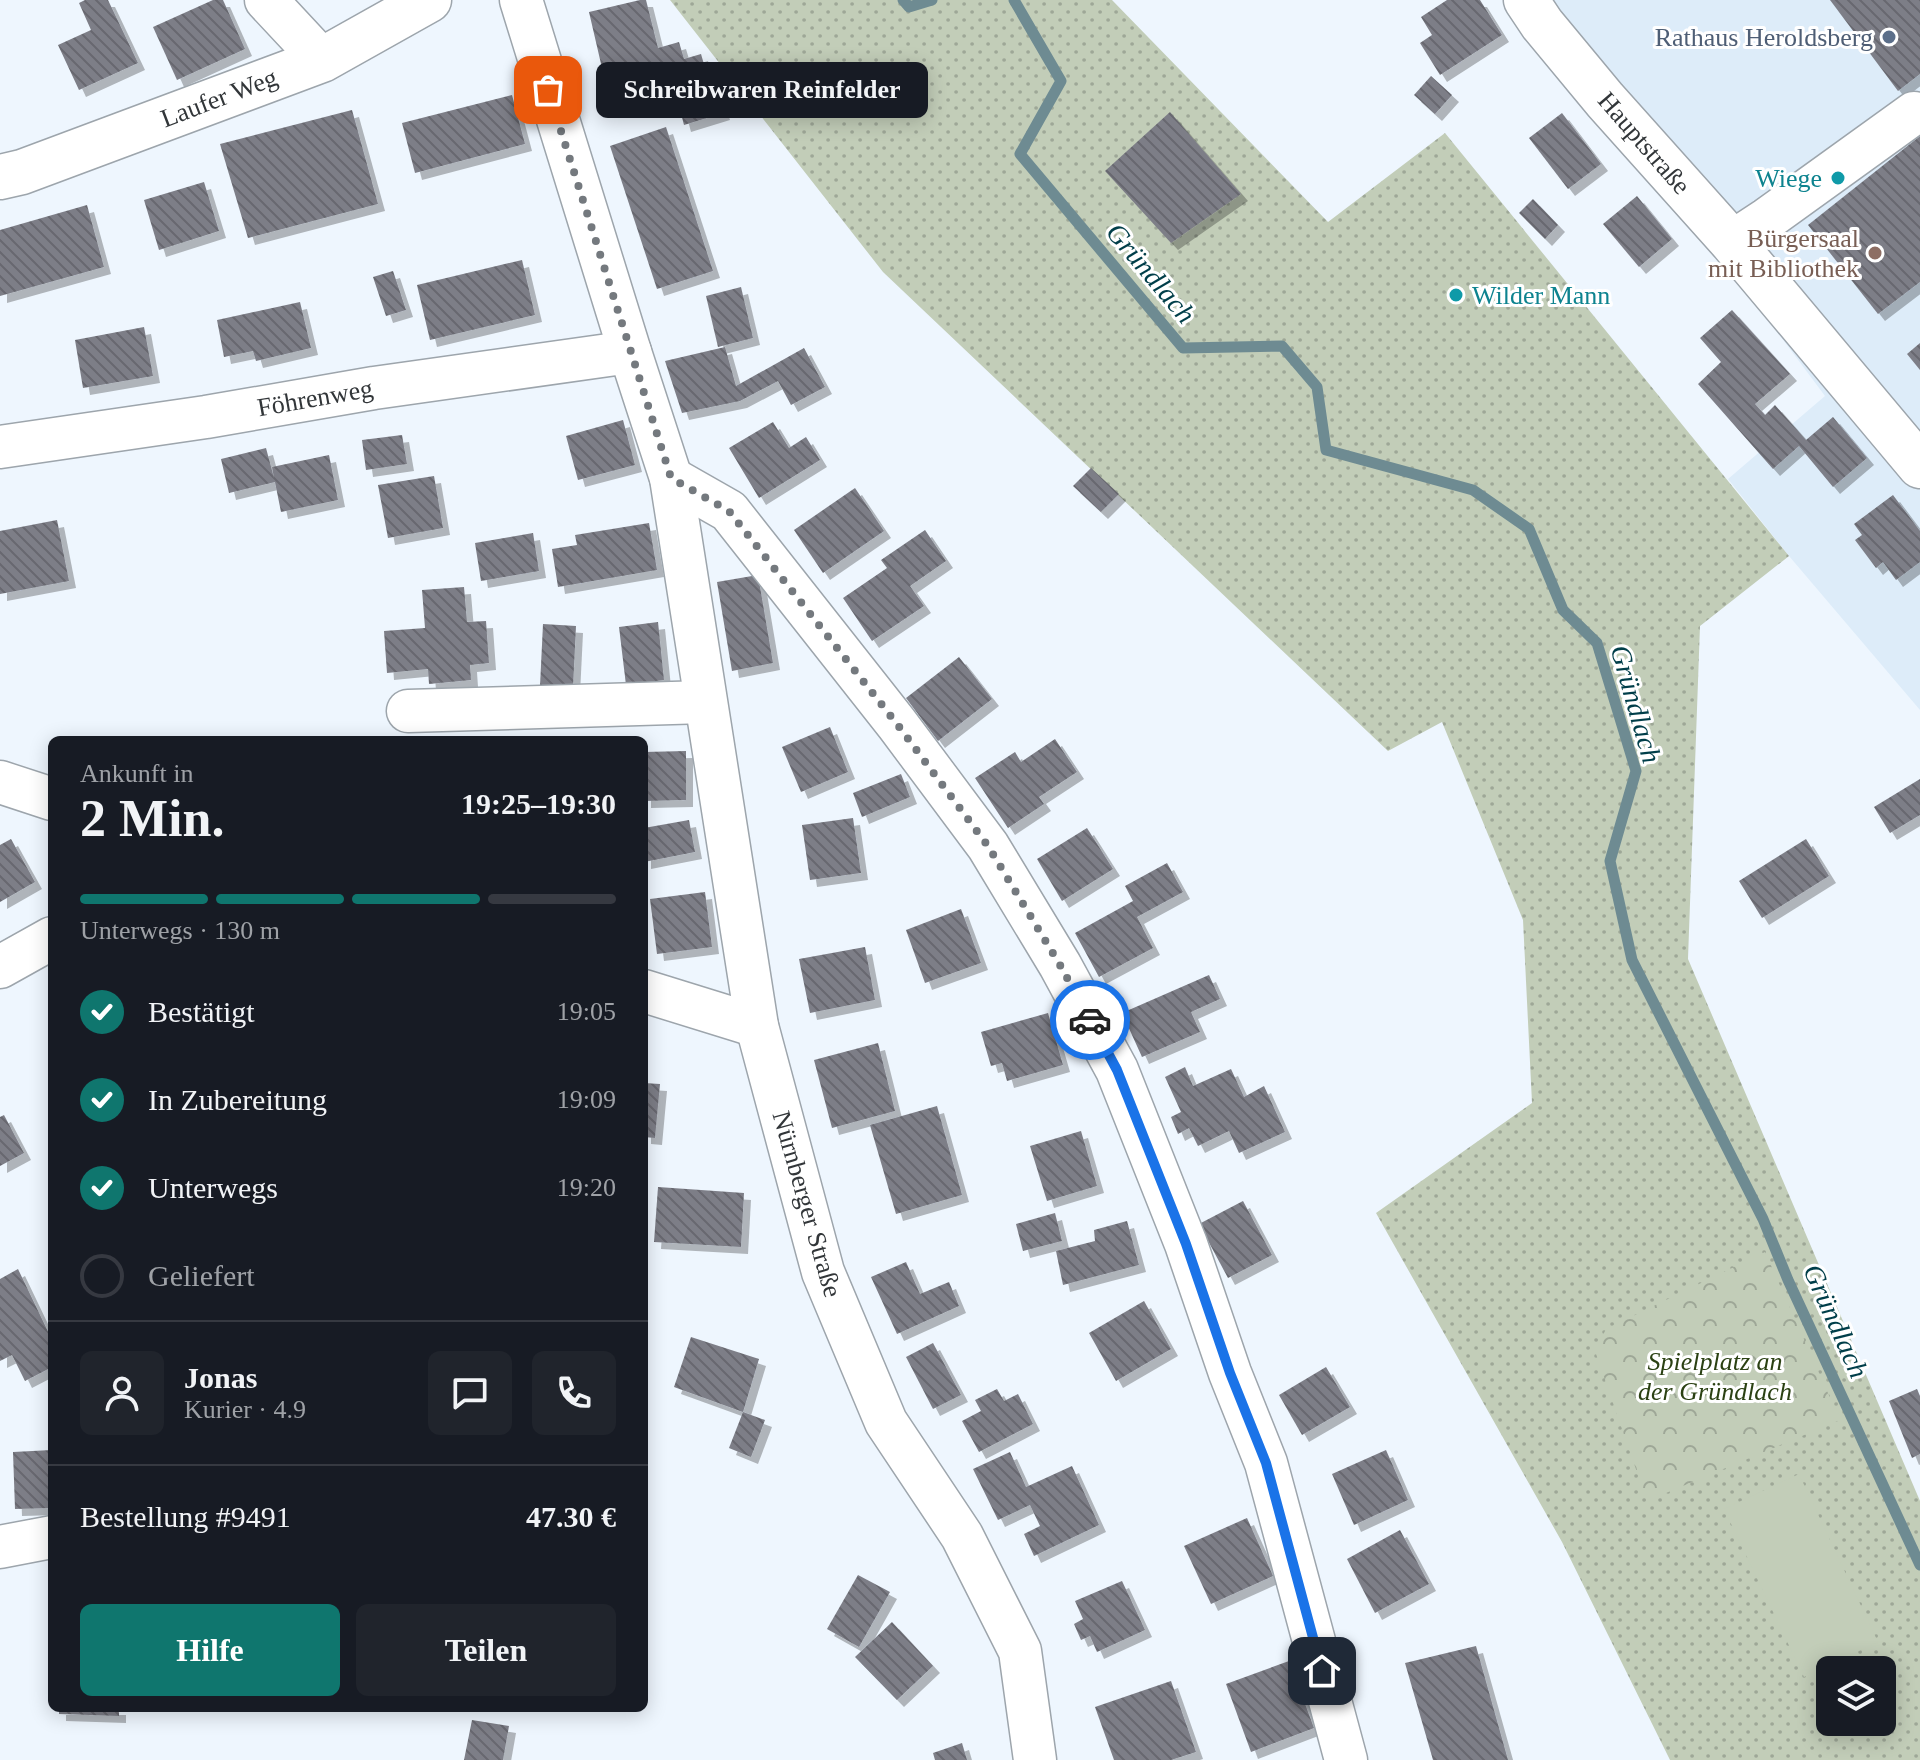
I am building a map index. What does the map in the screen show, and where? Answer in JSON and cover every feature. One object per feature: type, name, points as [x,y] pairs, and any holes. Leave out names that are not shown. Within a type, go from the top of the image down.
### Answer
[{"type":"street","points":[[266,0],[322,60]]},
{"type":"street","name":"Laufer Weg","points":[[0,177],[22,172],[322,60],[429,0]]},
{"type":"street","name":"Hauptstraße","points":[[1526,0],[1605,100],[1732,242],[1920,466]]},
{"type":"street","name":"Nürnberger Straße","points":[[516,1],[671,478],[757,1026],[823,1272],[886,1422],[962,1536],[1020,1651],[1035,1760]]},
{"type":"street","points":[[1732,242],[1914,113]]},
{"type":"street","name":"Föhrenweg","points":[[0,447],[206,417],[374,388],[630,352]]},
{"type":"street","points":[[671,478],[729,511],[897,724],[988,846],[1060,965],[1117,1070],[1186,1244],[1230,1373],[1266,1463],[1346,1760]]},
{"type":"street","points":[[408,711],[705,702]]},
{"type":"street","points":[[0,782],[48,798]]},
{"type":"street","points":[[0,967],[48,940]]},
{"type":"street","points":[[648,992],[757,1026]]},
{"type":"street","points":[[0,1547],[48,1538]]},
{"type":"shaded area","points":[[1531,0],[1920,0],[1920,710],[1728,479],[1825,396]]},
{"type":"green space","points":[[670,0],[1112,0],[1328,222],[1445,133],[1789,556],[1700,626],[1688,959],[1920,1501],[1920,1760],[1670,1760],[1562,1542],[1376,1213],[1532,1103],[1523,920],[1442,722],[1388,751],[883,272]]},
{"type":"green space","name":"Spielplatz an der Gründlach","points":[[1765,1252],[1840,1420],[1647,1501],[1595,1351],[1606,1329]]},
{"type":"green space","points":[[1799,1474],[1878,1642],[1848,1656],[1816,1656],[1816,1671],[1804,1677],[1724,1509]]},
{"type":"building","points":[[108,0],[138,63],[79,90],[58,45],[91,30],[79,3]]},
{"type":"building","points":[[213,0],[223,0],[245,49],[177,80],[153,27]]},
{"type":"building","points":[[646,0],[658,48],[679,42],[684,59],[701,54],[708,78],[698,81],[702,96],[717,92],[723,113],[684,125],[679,106],[669,109],[665,94],[651,98],[647,85],[608,94],[589,12]]},
{"type":"building","points":[[1447,0],[1480,0],[1502,35],[1440,75],[1420,43],[1432,35],[1421,17]]},
{"type":"building","name":"Rathaus Heroldsberg","points":[[1830,0],[1920,0],[1920,74],[1898,91]]},
{"type":"building","points":[[1431,76],[1452,95],[1435,114],[1414,95]]},
{"type":"building","points":[[512,95],[525,144],[415,173],[402,123]]},
{"type":"building","points":[[352,110],[378,204],[248,238],[220,144]]},
{"type":"building","points":[[1170,112],[1241,194],[1171,243],[1105,171]]},
{"type":"building","points":[[1562,113],[1601,164],[1568,189],[1529,138]]},
{"type":"building","points":[[666,127],[713,271],[657,289],[610,146]]},
{"type":"building","name":"Bürgersaal mit Bibliothek","points":[[1920,136],[1920,282],[1878,314],[1808,225]]},
{"type":"building","points":[[204,182],[219,231],[159,250],[144,200]]},
{"type":"building","points":[[1637,196],[1672,239],[1639,267],[1603,224]]},
{"type":"building","points":[[1533,199],[1558,225],[1545,239],[1519,213]]},
{"type":"building","points":[[87,205],[104,267],[0,296],[0,230]]},
{"type":"building","points":[[522,260],[535,315],[430,340],[417,285]]},
{"type":"building","points":[[393,271],[406,310],[386,316],[373,277]]},
{"type":"building","points":[[741,287],[753,338],[718,347],[706,296]]},
{"type":"building","points":[[300,302],[311,348],[256,361],[253,351],[224,357],[217,320]]},
{"type":"building","points":[[1732,310],[1790,374],[1755,404],[1765,415],[1775,405],[1806,440],[1833,417],[1867,458],[1833,487],[1799,446],[1773,469],[1698,384],[1721,362],[1700,338]]},
{"type":"building","points":[[144,327],[153,376],[83,388],[75,340]]},
{"type":"building","points":[[1920,343],[1920,370],[1907,354]]},
{"type":"building","points":[[725,347],[736,386],[804,348],[825,387],[791,405],[778,381],[740,401],[682,413],[665,361]]},
{"type":"building","points":[[623,420],[635,465],[578,480],[566,436]]},
{"type":"building","points":[[773,422],[789,448],[806,437],[820,460],[759,498],[729,448]]},
{"type":"building","points":[[402,435],[407,464],[366,470],[362,440]]},
{"type":"building","points":[[266,448],[274,478],[272,467],[329,455],[338,500],[281,512],[275,482],[229,493],[221,459]]},
{"type":"building","points":[[1091,468],[1119,494],[1101,512],[1073,486]]},
{"type":"building","points":[[434,476],[443,528],[388,538],[378,485]]},
{"type":"building","points":[[855,488],[884,531],[823,573],[794,530]]},
{"type":"building","points":[[1893,495],[1920,531],[1920,562],[1896,580],[1883,562],[1876,568],[1855,540],[1862,535],[1854,524]]},
{"type":"building","points":[[57,520],[69,581],[0,594],[0,531]]},
{"type":"building","points":[[649,523],[657,570],[558,587],[552,549],[577,545],[575,535]]},
{"type":"building","points":[[925,530],[946,561],[910,586],[924,606],[872,641],[843,598],[887,568],[881,560]]},
{"type":"building","points":[[533,533],[539,571],[481,581],[475,543]]},
{"type":"building","points":[[758,575],[773,663],[732,671],[717,582]]},
{"type":"building","points":[[464,587],[467,622],[486,621],[489,663],[470,665],[471,680],[429,684],[428,669],[387,673],[384,631],[425,628],[422,590]]},
{"type":"building","points":[[658,622],[664,680],[626,685],[619,627]]},
{"type":"building","points":[[543,624],[576,626],[573,687],[540,686]]},
{"type":"building","points":[[959,657],[992,699],[938,741],[906,698]]},
{"type":"building","points":[[830,727],[848,772],[801,792],[782,747]]},
{"type":"building","points":[[1055,739],[1077,772],[1039,797],[1044,804],[1008,828],[975,778],[1015,752],[1021,762]]},
{"type":"building","points":[[686,751],[686,800],[648,801],[648,752]]},
{"type":"building","points":[[901,774],[910,797],[862,817],[853,793]]},
{"type":"building","points":[[1920,779],[1920,815],[1890,833],[1874,807]]},
{"type":"building","points":[[853,818],[861,873],[810,880],[802,825]]},
{"type":"building","points":[[689,820],[695,852],[648,861],[648,827]]},
{"type":"building","points":[[1087,828],[1113,869],[1062,901],[1037,859]]},
{"type":"building","points":[[11,839],[35,882],[0,902],[0,845]]},
{"type":"building","points":[[1806,839],[1829,876],[1762,918],[1739,881]]},
{"type":"building","points":[[1167,863],[1183,892],[1137,917],[1153,948],[1099,977],[1075,933],[1133,901],[1125,886]]},
{"type":"building","points":[[705,892],[712,947],[657,954],[650,899]]},
{"type":"building","points":[[961,909],[981,963],[925,983],[906,930]]},
{"type":"building","points":[[865,947],[875,1000],[810,1013],[799,959]]},
{"type":"building","points":[[1209,975],[1220,999],[1191,1012],[1200,1032],[1142,1057],[1122,1013]]},
{"type":"building","points":[[1048,1013],[1063,1065],[1007,1081],[1002,1063],[991,1066],[981,1032]]},
{"type":"building","points":[[878,1043],[895,1111],[832,1128],[814,1060]]},
{"type":"building","points":[[1185,1067],[1193,1086],[1231,1069],[1244,1097],[1264,1086],[1285,1132],[1239,1153],[1229,1131],[1198,1146],[1189,1128],[1178,1134],[1171,1117],[1181,1112],[1165,1077]]},
{"type":"building","points":[[648,1083],[660,1084],[655,1138],[648,1137]]},
{"type":"building","points":[[937,1106],[962,1195],[896,1214],[870,1125]]},
{"type":"building","points":[[4,1115],[24,1153],[0,1166],[0,1117]]},
{"type":"building","points":[[1081,1131],[1097,1186],[1047,1201],[1030,1146]]},
{"type":"building","points":[[658,1187],[744,1193],[741,1247],[654,1242]]},
{"type":"building","points":[[1243,1201],[1272,1255],[1228,1278],[1199,1224]]},
{"type":"building","points":[[1055,1213],[1062,1241],[1023,1251],[1016,1224]]},
{"type":"building","points":[[1127,1221],[1139,1265],[1063,1285],[1056,1251],[1095,1241],[1094,1230]]},
{"type":"building","points":[[906,1262],[920,1294],[949,1282],[959,1306],[897,1334],[871,1277]]},
{"type":"building","points":[[18,1269],[48,1332],[48,1369],[25,1381],[12,1355],[0,1361],[0,1279]]},
{"type":"building","points":[[1144,1301],[1171,1349],[1116,1381],[1089,1333]]},
{"type":"building","points":[[691,1337],[759,1359],[743,1412],[674,1387]]},
{"type":"building","points":[[933,1343],[961,1395],[933,1409],[906,1357]]},
{"type":"building","points":[[1326,1367],[1350,1407],[1302,1435],[1279,1395]]},
{"type":"building","points":[[997,1389],[1004,1401],[1018,1394],[1033,1424],[979,1452],[962,1421],[981,1411],[975,1400]]},
{"type":"building","points":[[1917,1389],[1920,1396],[1920,1454],[1912,1458],[1889,1401]]},
{"type":"building","points":[[743,1412],[765,1420],[751,1457],[729,1448]]},
{"type":"building","points":[[48,1450],[48,1508],[15,1509],[13,1452]]},
{"type":"building","points":[[1386,1450],[1408,1500],[1354,1525],[1332,1474]]},
{"type":"building","points":[[1010,1452],[1026,1487],[1072,1466],[1099,1525],[1034,1556],[1024,1534],[1040,1526],[1030,1505],[998,1520],[973,1469]]},
{"type":"building","points":[[1247,1518],[1273,1576],[1211,1604],[1184,1546]]},
{"type":"building","points":[[1400,1530],[1429,1584],[1375,1613],[1347,1559]]},
{"type":"building","points":[[858,1575],[890,1592],[859,1647],[827,1629]]},
{"type":"building","points":[[1122,1581],[1145,1630],[1097,1652],[1090,1636],[1081,1640],[1074,1624],[1083,1619],[1075,1601]]},
{"type":"building","points":[[892,1622],[933,1666],[897,1700],[855,1657]]},
{"type":"building","points":[[1476,1646],[1508,1760],[1433,1760],[1405,1663]]},
{"type":"building","points":[[1289,1661],[1314,1728],[1251,1752],[1226,1684]]},
{"type":"building","points":[[1171,1681],[1196,1752],[1171,1760],[1114,1760],[1095,1707]]},
{"type":"building","points":[[119,1712],[119,1716],[59,1714]]},
{"type":"building","points":[[472,1720],[509,1726],[503,1760],[464,1760]]},
{"type":"building","points":[[962,1743],[967,1760],[935,1760],[933,1753]]},
{"type":"waterway","name":"Gründlach","points":[[903,0],[909,7],[932,0]]},
{"type":"waterway","name":"Gründlach","points":[[1014,0],[1061,81],[1020,154],[1183,348],[1282,346],[1317,387],[1326,450],[1473,490],[1529,529],[1563,610],[1597,643],[1636,771],[1610,861],[1632,960],[1763,1219],[1788,1280],[1920,1565]]},
{"type":"way so far","points":[[548,90],[671,478],[729,511],[897,724],[988,846],[1090,1020]]},
{"type":"place","name":"Rathaus Heroldsberg","points":[[1889,37]]},
{"type":"place","name":"Schreibwaren Reinfelder","points":[[548,90]]},
{"type":"place","name":"Wiege","points":[[1838,178]]},
{"type":"place","name":"Bürgersaal mit Bibliothek","points":[[1875,253]]},
{"type":"place","name":"Wilder Mann","points":[[1456,295]]},
{"type":"route","points":[[1090,1020],[1117,1070],[1186,1244],[1230,1373],[1266,1463],[1322,1671]]}]
